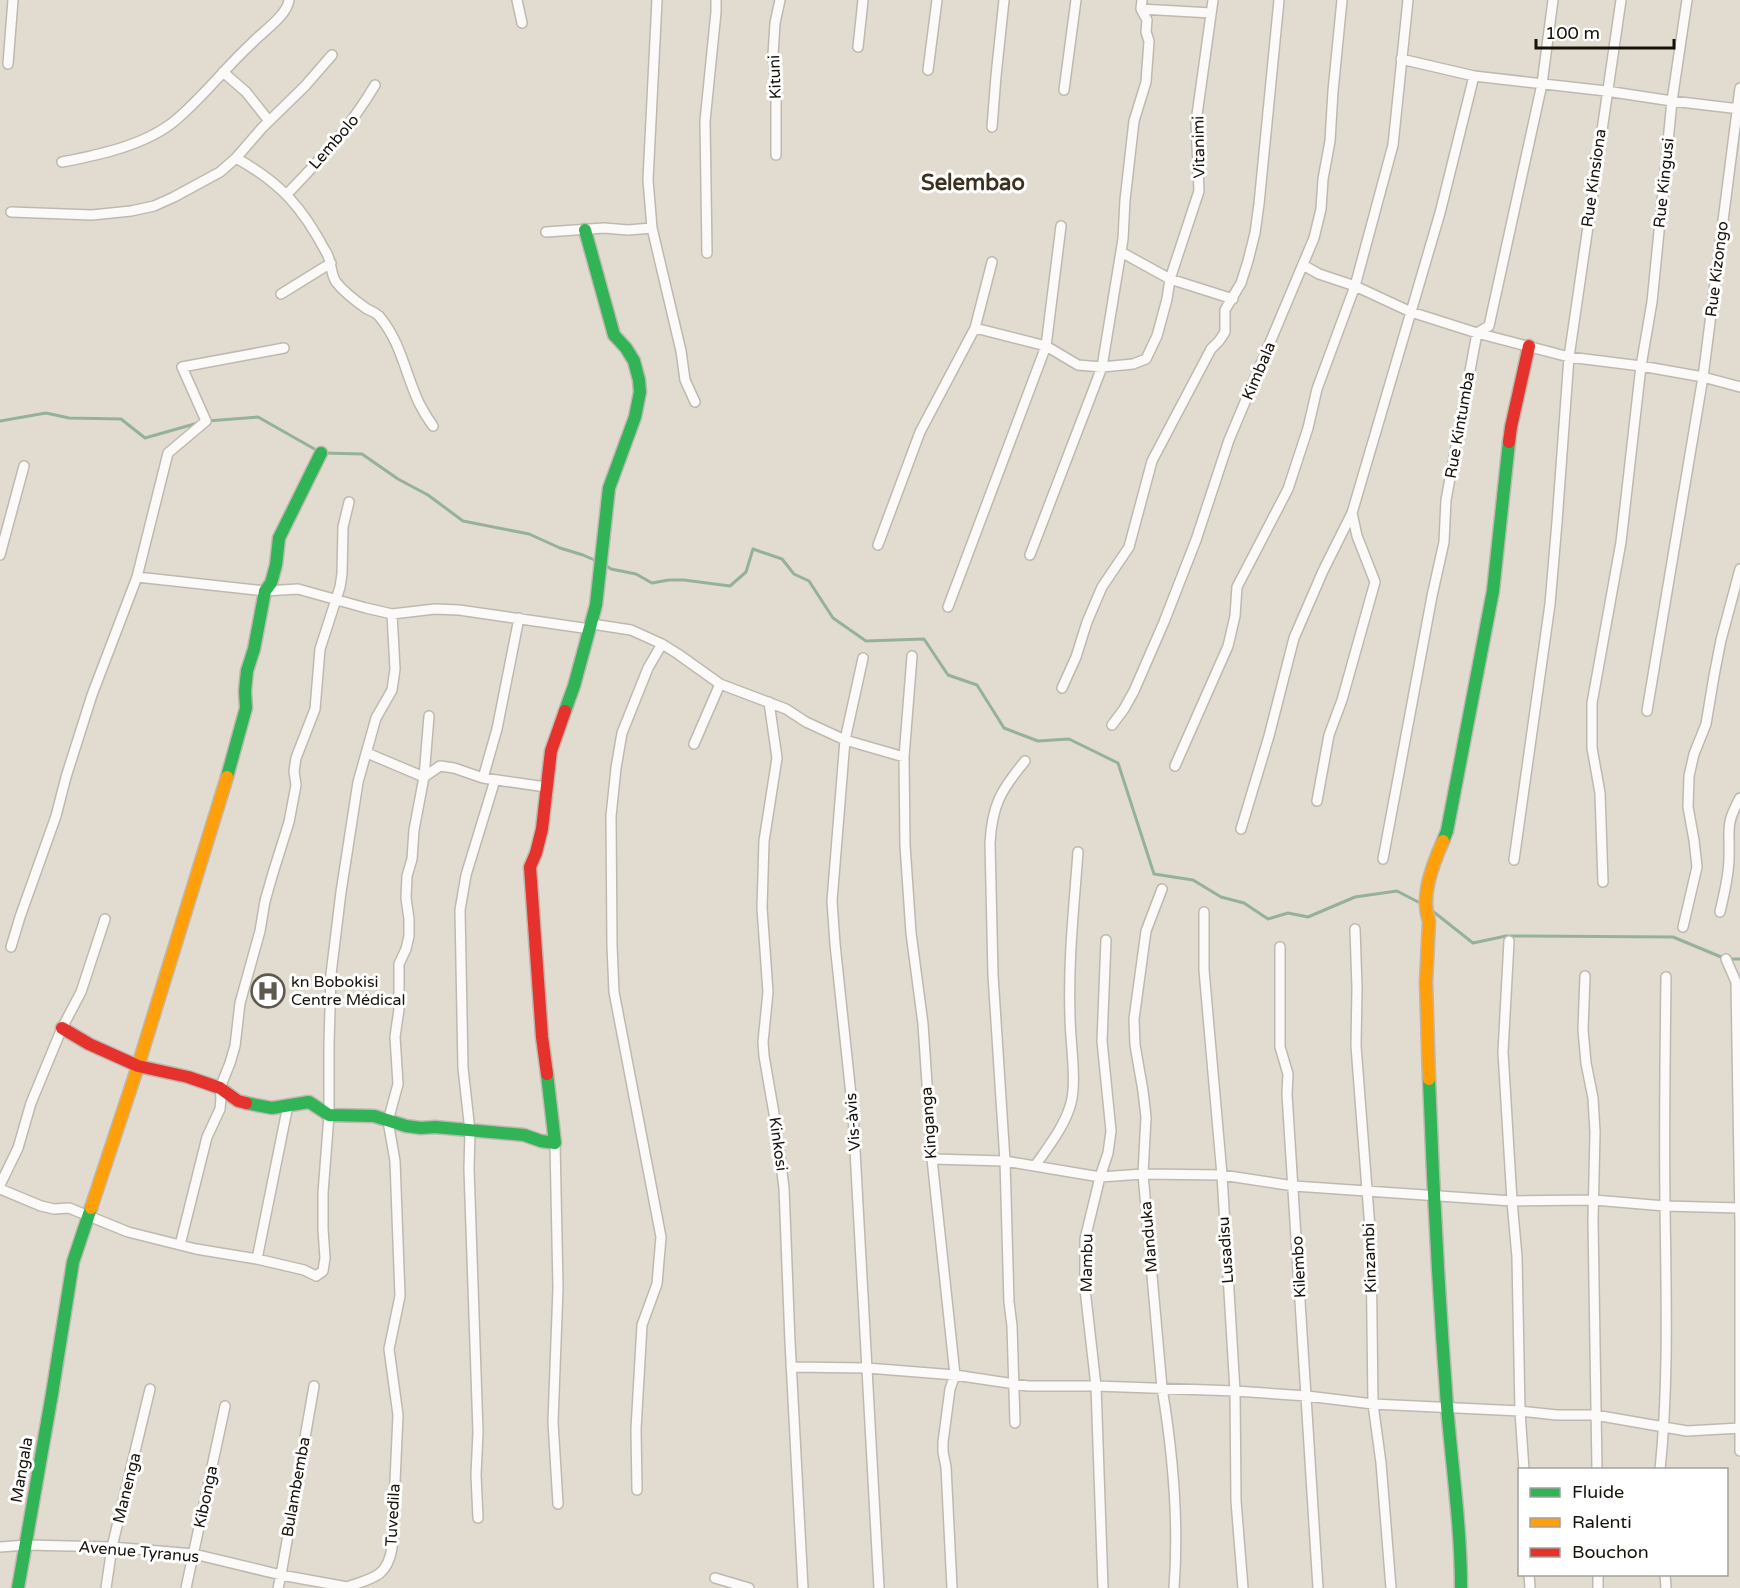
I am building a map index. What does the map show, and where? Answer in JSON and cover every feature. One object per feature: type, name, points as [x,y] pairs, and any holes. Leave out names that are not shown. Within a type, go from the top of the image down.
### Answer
[{"type":"street","points":[[8,64],[14,0]]},
{"type":"street","points":[[62,162],[99,155],[148,137],[175,121],[249,45],[286,11],[289,0]]},
{"type":"street","points":[[517,0],[522,22]]},
{"type":"street","points":[[657,0],[648,180],[651,228],[681,351],[685,380],[695,402]]},
{"type":"street","points":[[707,253],[705,121],[716,0]]},
{"type":"street","name":"Kituni","points":[[777,154],[773,55],[780,0]]},
{"type":"street","points":[[858,47],[863,0]]},
{"type":"street","points":[[928,70],[937,0]]},
{"type":"street","points":[[992,127],[1004,0]]},
{"type":"street","points":[[1064,90],[1076,0]]},
{"type":"street","name":"Vitanimi","points":[[1102,367],[1133,364],[1146,359],[1157,336],[1170,279],[1199,191],[1196,122],[1213,0]]},
{"type":"street","points":[[1062,688],[1102,588],[1129,547],[1152,461],[1211,349],[1225,332],[1225,310],[1241,283],[1255,233],[1279,0]]},
{"type":"street","name":"Kimbala","points":[[1112,725],[1134,691],[1164,622],[1196,540],[1229,440],[1314,238],[1321,209],[1323,179],[1330,141],[1342,0]]},
{"type":"street","points":[[1175,766],[1228,646],[1238,587],[1288,489],[1308,428],[1317,389],[1355,286],[1393,145],[1408,0]]},
{"type":"street","name":"Rue Kintumba","points":[[1383,859],[1444,542],[1446,500],[1477,333],[1489,326],[1542,84],[1553,0]]},
{"type":"street","name":"Rue Kinsiona","points":[[1514,860],[1550,604],[1569,357],[1621,0]]},
{"type":"street","name":"Rue Kingusi","points":[[1603,882],[1600,793],[1592,748],[1592,703],[1621,542],[1641,366],[1652,302],[1672,101],[1686,0]]},
{"type":"street","points":[[1030,555],[1102,367],[1121,252],[1134,122],[1146,82],[1149,41],[1146,32],[1147,20],[1142,5],[1212,13]]},
{"type":"street","points":[[10,212],[92,215],[154,206],[174,197],[220,172],[236,158],[305,86],[332,54]]},
{"type":"street","points":[[1401,59],[1474,76],[1739,109]]},
{"type":"street","points":[[223,72],[246,92],[269,121]]},
{"type":"street","points":[[1241,829],[1269,736],[1294,638],[1323,571],[1352,513],[1450,176],[1474,76]]},
{"type":"street","name":"Lembolo","points":[[287,194],[361,111],[375,86]]},
{"type":"street","name":"Rue Kizongo","points":[[1647,711],[1703,377],[1740,88]]},
{"type":"street","points":[[236,158],[258,171],[287,194],[306,218],[328,254],[332,275],[337,283],[377,314],[404,359],[420,403],[433,426]]},
{"type":"street","points":[[948,607],[1046,346],[1061,226]]},
{"type":"street","points":[[546,232],[651,228]]},
{"type":"street","points":[[558,1504],[553,1422],[558,1288],[555,1143],[542,1037],[529,873],[542,829],[551,751],[574,686],[596,604],[609,488],[635,417],[640,392],[634,361],[614,335],[585,230]]},
{"type":"street","points":[[1121,252],[1170,279],[1233,299]]},
{"type":"street","points":[[878,545],[920,432],[975,328],[992,262]]},
{"type":"street","points":[[281,294],[331,263]]},
{"type":"street","points":[[1304,265],[1319,274],[1355,286],[1411,312],[1477,333],[1569,357],[1641,366],[1703,377],[1740,387]]},
{"type":"street","points":[[975,328],[1046,346],[1078,365],[1102,367]]},
{"type":"street","points":[[1461,1588],[1461,1548],[1433,1196],[1426,982],[1429,921],[1426,913],[1429,875],[1447,831],[1493,591],[1511,427],[1529,346]]},
{"type":"street","points":[[11,948],[56,816],[92,695],[137,577],[168,453],[206,421],[182,367],[284,348]]},
{"type":"street","name":"Mangala","points":[[18,1588],[52,1394],[72,1262],[138,1066],[245,714],[247,671],[254,649],[265,591],[274,574],[279,538],[321,453]]},
{"type":"street","points":[[0,555],[24,466]]},
{"type":"street","points":[[180,1245],[207,1137],[220,1109],[220,1088],[235,1046],[240,1003],[260,931],[265,901],[289,822],[296,785],[294,771],[296,758],[315,709],[320,649],[338,599],[342,574],[343,526],[349,502]]},
{"type":"street","points":[[1317,801],[1329,735],[1342,700],[1375,582],[1357,536],[1352,513]]},
{"type":"street","points":[[1683,927],[1697,867],[1688,807],[1689,776],[1706,724],[1721,640],[1740,569]]},
{"type":"street","points":[[137,577],[265,591],[298,589],[392,614],[435,609],[459,610],[631,630],[662,644],[720,684],[786,709],[806,722],[845,740],[904,757]]},
{"type":"street","points":[[105,919],[81,992],[62,1028],[31,1103],[18,1148],[0,1187],[41,1206],[54,1209],[69,1208],[128,1232],[304,1270],[316,1276],[323,1271],[325,1258],[322,1229],[329,1115],[331,974],[358,782],[376,718],[392,690],[395,669],[392,614]]},
{"type":"street","points":[[483,777],[497,729],[519,618]]},
{"type":"street","points":[[637,1490],[636,1429],[642,1325],[657,1284],[661,1237],[614,992],[611,816],[622,733],[648,668],[662,644]]},
{"type":"street","name":"Kinganga","points":[[912,656],[904,757],[905,845],[911,933],[923,1024],[932,1159],[955,1376],[949,1398],[943,1452],[946,1467],[952,1588]]},
{"type":"street","name":"Vis-àvis","points":[[863,658],[845,740],[832,901],[854,1114],[879,1588]]},
{"type":"street","points":[[694,744],[720,684]]},
{"type":"street","name":"Kinkosi","points":[[769,702],[777,758],[764,841],[762,908],[768,992],[763,1042],[784,1188],[803,1588]]},
{"type":"street","points":[[388,1121],[398,1084],[395,1037],[399,1010],[399,964],[409,936],[407,876],[412,859],[414,831],[424,777],[429,716]]},
{"type":"street","points":[[368,753],[424,777]]},
{"type":"street","points":[[1015,1423],[1005,1161],[993,975],[991,828],[1001,793],[1024,761]]},
{"type":"street","points":[[424,777],[440,766],[495,780],[546,787]]},
{"type":"street","points":[[478,1518],[470,1131],[463,1068],[460,910],[466,875],[495,780]]},
{"type":"street","points":[[1720,912],[1730,856],[1728,828],[1731,814],[1740,798]]},
{"type":"street","points":[[1035,1166],[1064,1121],[1072,1099],[1070,967],[1078,852]]},
{"type":"street","name":"Manduka","points":[[1161,889],[1146,931],[1134,1019],[1135,1045],[1146,1117],[1143,1174],[1162,1388],[1173,1477],[1177,1554],[1174,1588]]},
{"type":"street","name":"Lusadisu","points":[[1203,912],[1206,990],[1222,1175],[1235,1391],[1236,1501],[1243,1588]]},
{"type":"street","name":"Kinzambi","points":[[1354,928],[1357,988],[1356,1046],[1371,1242],[1373,1404],[1381,1462],[1391,1588]]},
{"type":"street","name":"Mambu","points":[[1103,1588],[1096,1386],[1085,1289],[1085,1239],[1108,1153],[1111,1131],[1102,1041],[1106,940]]},
{"type":"street","points":[[1509,941],[1503,1052],[1517,1257],[1520,1411],[1524,1468]]},
{"type":"street","name":"Kilembo","points":[[1280,947],[1280,1047],[1288,1074],[1287,1094],[1318,1588]]},
{"type":"street","points":[[1726,960],[1736,982],[1740,1451]]},
{"type":"street","points":[[1585,976],[1583,1030],[1596,1132],[1594,1200],[1597,1468]]},
{"type":"street","points":[[1660,1468],[1665,1427],[1665,977]]},
{"type":"street","points":[[62,1028],[89,1044],[138,1066],[188,1077],[220,1088],[238,1101],[255,1106],[272,1108],[309,1102],[329,1115],[374,1116],[421,1128],[524,1136],[555,1143]]},
{"type":"street","points":[[257,1259],[288,1105]]},
{"type":"street","name":"Tuvedila","points":[[347,1587],[381,1574],[390,1560],[392,1548],[398,1415],[389,1349],[400,1296],[395,1161],[388,1121]]},
{"type":"street","points":[[932,1159],[1005,1161],[1100,1177],[1143,1174],[1222,1175],[1294,1186],[1433,1196],[1512,1201],[1594,1200],[1665,1206],[1739,1208]]},
{"type":"street","points":[[791,1367],[867,1368],[955,1376],[1028,1386],[1235,1391],[1373,1404],[1520,1411],[1557,1416],[1595,1415],[1687,1431],[1740,1428]]},
{"type":"street","name":"Bulambemba","points":[[278,1588],[314,1386]]},
{"type":"street","name":"Manenga","points":[[106,1588],[112,1547],[150,1389]]},
{"type":"street","name":"Kibonga","points":[[186,1588],[225,1406]]},
{"type":"street","name":"Avenue Tyranus","points":[[0,1547],[26,1545],[112,1547],[194,1554],[281,1575],[347,1587]]},
{"type":"street","points":[[715,1578],[749,1588]]},
{"type":"waterway","points":[[0,421],[46,413],[69,418],[121,419],[145,438],[198,423]]},
{"type":"waterway","points":[[207,421],[258,417],[318,451]]},
{"type":"waterway","points":[[324,453],[362,454],[398,479],[428,495],[463,521],[529,534],[599,562]]},
{"type":"waterway","points":[[605,565],[611,569],[636,574],[652,583],[684,580],[730,586],[746,572],[753,549],[782,559],[794,574],[809,581],[833,618],[866,641],[924,639],[948,675],[977,685],[1004,728],[1038,741],[1069,739],[1118,763],[1154,874],[1193,880],[1221,897],[1244,903],[1268,919],[1288,913],[1308,917],[1355,897],[1397,891],[1424,905]]},
{"type":"waterway","points":[[1430,909],[1473,943],[1506,936],[1673,937],[1726,959],[1740,959]]},
{"type":"traffic: fast","points":[[565,711],[596,605],[609,488],[635,417],[640,392],[634,361],[614,335],[585,230]]},
{"type":"traffic: fast","points":[[1443,841],[1447,831],[1493,591],[1509,442]]},
{"type":"traffic: fast","points":[[227,777],[246,708],[247,671],[254,649],[265,591],[271,583],[276,565],[279,538],[321,453]]},
{"type":"traffic: fast","points":[[246,1103],[272,1108],[309,1102],[329,1115],[374,1116],[406,1126],[524,1135],[555,1143],[547,1074]]},
{"type":"traffic: fast","points":[[1429,1079],[1441,1324],[1458,1520],[1461,1588]]},
{"type":"traffic: fast","points":[[18,1588],[73,1262],[91,1208]]},
{"type":"traffic: slow","points":[[91,1208],[138,1066],[227,777]]},
{"type":"traffic: slow","points":[[1429,1079],[1426,982],[1429,921],[1426,901],[1432,870],[1443,841]]},
{"type":"traffic: jam","points":[[1509,442],[1529,346]]},
{"type":"traffic: jam","points":[[547,1074],[542,1037],[530,867],[542,829],[551,751],[565,711]]},
{"type":"traffic: jam","points":[[62,1028],[89,1044],[138,1066],[188,1077],[220,1088],[238,1101],[246,1103]]},
{"type":"place","name":"kn Bobokisi Centre Médical","points":[[268,991]]},
{"type":"district","name":"Selembao","points":[[973,183]]}]
